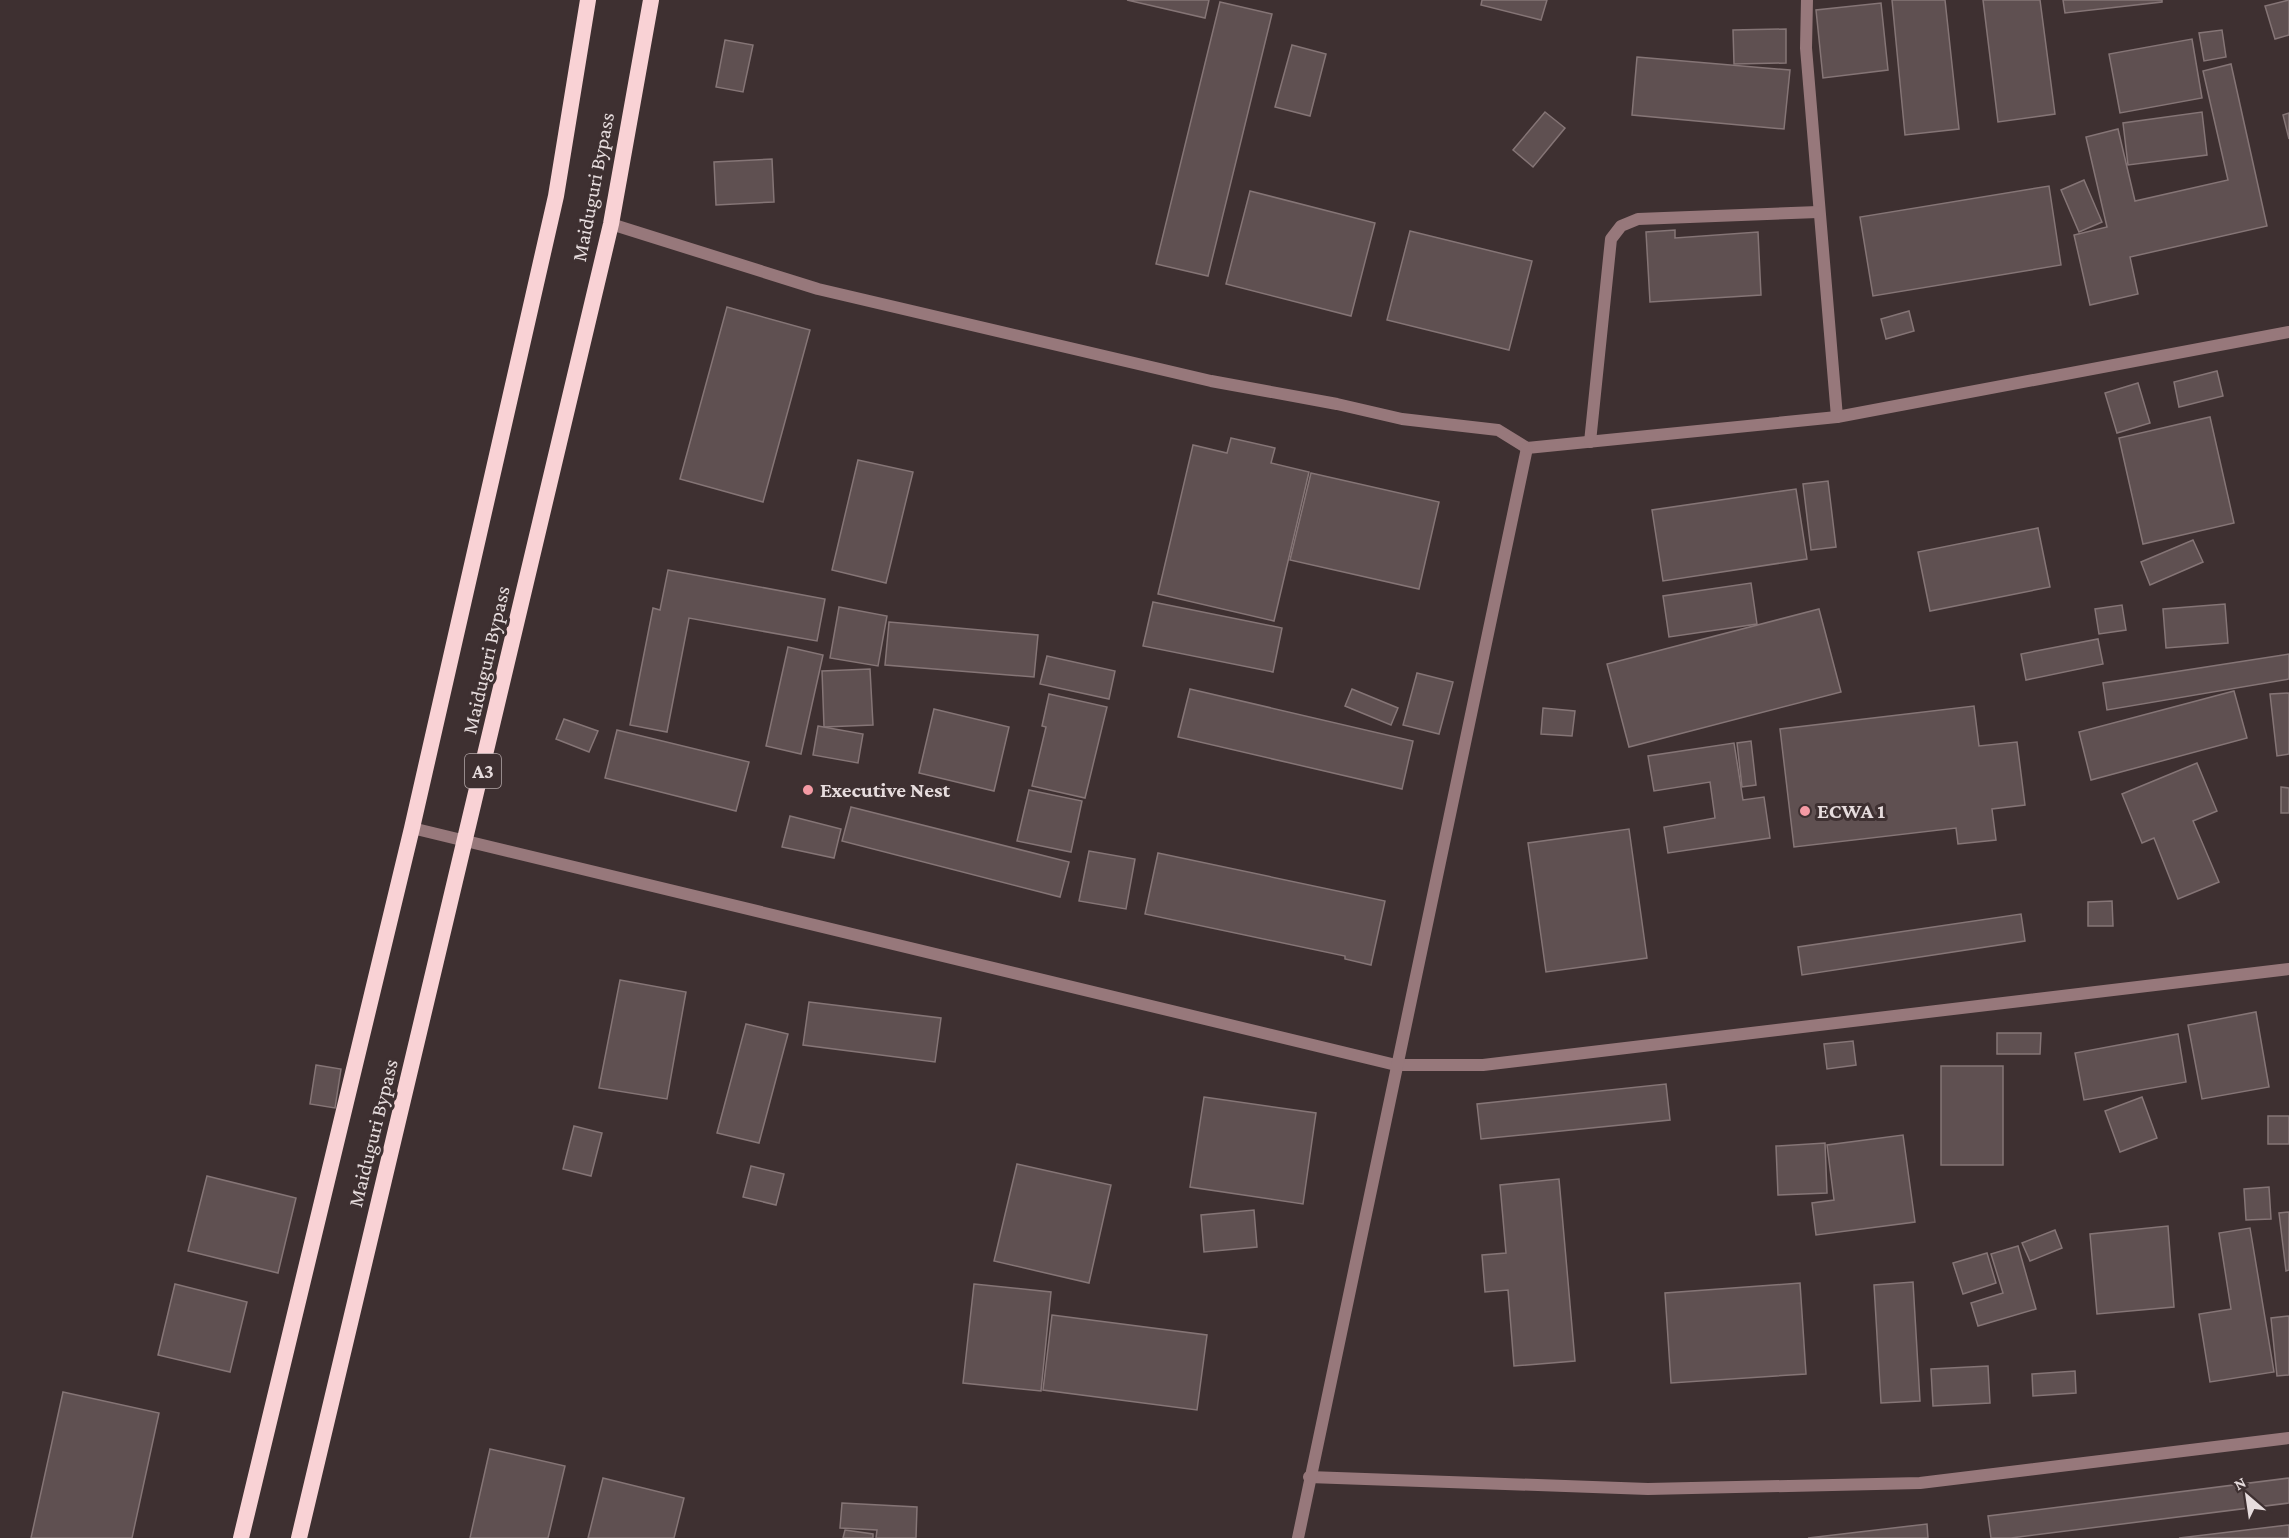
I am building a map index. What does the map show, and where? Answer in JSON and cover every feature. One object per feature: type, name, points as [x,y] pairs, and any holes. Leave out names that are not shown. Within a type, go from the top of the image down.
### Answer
[{"type":"highway","name":"Maiduguri Bypass","points":[[241,1538],[412,828],[556,196],[588,0]]},
{"type":"highway","name":"Maiduguri Bypass","points":[[299,1538],[611,224],[651,0]]},
{"type":"street","points":[[1807,0],[1806,39],[1818,212],[1837,417]]},
{"type":"street","points":[[1590,442],[1611,239],[1621,226],[1638,219],[1818,212]]},
{"type":"street","points":[[611,224],[818,289],[1212,381],[1337,404],[1402,419],[1498,430],[1527,448],[1837,417],[2289,332]]},
{"type":"street","points":[[1298,1538],[1527,448]]},
{"type":"street","points":[[412,828],[1396,1065],[1483,1065],[2289,969]]},
{"type":"street","points":[[1309,1477],[1648,1489],[1920,1483],[2289,1438]]},
{"type":"building","points":[[1127,0],[1209,0],[1205,18]]},
{"type":"building","points":[[1482,0],[1547,0],[1541,20],[1481,5]]},
{"type":"building","points":[[1892,0],[1945,0],[1959,129],[1905,135]]},
{"type":"building","points":[[1983,0],[2040,0],[2055,114],[1998,122]]},
{"type":"building","points":[[2063,0],[2162,0],[2162,2],[2065,13]]},
{"type":"building","points":[[2289,0],[2289,35],[2275,39],[2265,6]]},
{"type":"building","points":[[1220,2],[1272,14],[1208,276],[1156,264]]},
{"type":"building","points":[[1881,3],[1888,70],[1823,78],[1816,10]]},
{"type":"building","points":[[1786,29],[1786,63],[1734,64],[1733,30]]},
{"type":"building","points":[[2222,30],[2226,57],[2204,61],[2199,33]]},
{"type":"building","points":[[2192,39],[2202,98],[2120,113],[2109,54]]},
{"type":"building","points":[[725,40],[753,45],[743,92],[716,87]]},
{"type":"building","points":[[1292,45],[1326,54],[1310,116],[1275,107]]},
{"type":"building","points":[[1637,57],[1790,70],[1784,129],[1632,115]]},
{"type":"building","points":[[2231,64],[2267,226],[2130,257],[2138,294],[2090,305],[2074,235],[2107,227],[2086,137],[2118,129],[2135,201],[2228,180],[2203,71]]},
{"type":"building","points":[[1545,112],[1565,128],[1533,167],[1513,150]]},
{"type":"building","points":[[2202,112],[2207,155],[2128,165],[2123,123]]},
{"type":"building","points":[[2289,113],[2289,139],[2283,115]]},
{"type":"building","points":[[772,159],[774,202],[716,205],[714,162]]},
{"type":"building","points":[[2084,180],[2102,222],[2079,232],[2061,190]]},
{"type":"building","points":[[2049,186],[2061,265],[1873,296],[1860,217]]},
{"type":"building","points":[[1250,191],[1375,223],[1351,316],[1226,284]]},
{"type":"building","points":[[1675,230],[1675,238],[1758,232],[1761,295],[1650,302],[1646,232]]},
{"type":"building","points":[[1410,231],[1532,261],[1509,350],[1387,320]]},
{"type":"building","points":[[727,307],[810,330],[763,502],[680,479]]},
{"type":"building","points":[[1909,311],[1914,331],[1886,339],[1881,319]]},
{"type":"building","points":[[2217,371],[2223,396],[2179,407],[2174,382]]},
{"type":"building","points":[[2138,383],[2150,423],[2117,433],[2105,393]]},
{"type":"building","points":[[2210,417],[2234,523],[2143,544],[2119,438]]},
{"type":"building","points":[[1231,438],[1275,448],[1271,463],[1309,472],[1274,621],[1158,594],[1193,445],[1227,453]]},
{"type":"building","points":[[858,460],[913,472],[886,583],[832,570]]},
{"type":"building","points":[[1311,473],[1439,502],[1419,589],[1290,560]]},
{"type":"building","points":[[1828,481],[1836,547],[1811,550],[1803,484]]},
{"type":"building","points":[[1796,489],[1807,559],[1663,581],[1652,510]]},
{"type":"building","points":[[2038,528],[2050,587],[1930,611],[1918,552]]},
{"type":"building","points":[[2193,540],[2203,562],[2150,585],[2141,562]]},
{"type":"building","points":[[668,570],[825,599],[817,641],[689,618],[667,732],[630,725],[653,608],[660,610]]},
{"type":"building","points":[[1751,583],[1757,624],[1669,637],[1663,596]]},
{"type":"building","points":[[1153,602],[1282,628],[1273,672],[1143,646]]},
{"type":"building","points":[[2225,604],[2228,643],[2166,648],[2163,609]]},
{"type":"building","points":[[2122,605],[2126,630],[2099,634],[2095,609]]},
{"type":"building","points":[[839,607],[887,616],[878,666],[830,658]]},
{"type":"building","points":[[1819,609],[1841,692],[1629,747],[1607,664]]},
{"type":"building","points":[[889,622],[1038,635],[1034,677],[885,665]]},
{"type":"building","points":[[2098,639],[2103,664],[2026,680],[2021,654]]},
{"type":"building","points":[[788,647],[823,655],[801,754],[766,746]]},
{"type":"building","points":[[2289,654],[2289,679],[2107,710],[2103,683]]},
{"type":"building","points":[[1047,656],[1115,671],[1109,699],[1040,684]]},
{"type":"building","points":[[870,669],[873,725],[824,727],[822,671]]},
{"type":"building","points":[[1417,673],[1453,682],[1439,734],[1403,725]]},
{"type":"building","points":[[1190,689],[1413,741],[1402,789],[1178,737]]},
{"type":"building","points":[[1352,689],[1398,708],[1391,725],[1345,706]]},
{"type":"building","points":[[2234,691],[2247,738],[2091,780],[2079,732]]},
{"type":"building","points":[[2289,693],[2289,754],[2277,756],[2270,694]]},
{"type":"building","points":[[1049,694],[1107,707],[1085,798],[1032,786],[1046,727],[1042,726]]},
{"type":"building","points":[[1974,706],[1979,746],[2017,742],[2025,805],[1992,809],[1996,840],[1958,844],[1956,828],[1794,847],[1780,729]]},
{"type":"building","points":[[1543,708],[1575,711],[1572,736],[1541,734]]},
{"type":"building","points":[[934,709],[1009,727],[994,791],[919,773]]},
{"type":"building","points":[[564,719],[598,731],[589,752],[556,739]]},
{"type":"building","points":[[818,726],[863,734],[858,763],[813,755]]},
{"type":"building","points":[[617,730],[749,762],[736,811],[605,778]]},
{"type":"building","points":[[1751,741],[1756,785],[1742,787],[1737,743]]},
{"type":"building","points":[[1734,743],[1743,800],[1764,797],[1770,838],[1668,853],[1664,827],[1715,818],[1710,782],[1654,791],[1648,756]]},
{"type":"building","points":[[2197,763],[2217,811],[2193,821],[2219,882],[2178,899],[2154,838],[2142,843],[2122,794]]},
{"type":"building","points":[[2281,787],[2289,788],[2289,813],[2281,813]]},
{"type":"building","points":[[1029,790],[1082,801],[1071,852],[1017,841]]},
{"type":"building","points":[[851,807],[1069,862],[1060,897],[842,841]]},
{"type":"building","points":[[790,816],[841,829],[834,858],[782,847]]},
{"type":"building","points":[[1629,829],[1647,958],[1546,972],[1528,843]]},
{"type":"building","points":[[1089,851],[1135,859],[1126,909],[1079,901]]},
{"type":"building","points":[[1158,853],[1385,901],[1371,965],[1345,959],[1345,956],[1145,914]]},
{"type":"building","points":[[2112,901],[2113,926],[2088,926],[2088,902]]},
{"type":"building","points":[[2021,914],[2025,941],[1802,975],[1798,947]]},
{"type":"building","points":[[620,980],[686,992],[667,1099],[599,1088]]},
{"type":"building","points":[[809,1002],[941,1018],[935,1062],[803,1045]]},
{"type":"building","points":[[2256,1012],[2269,1087],[2202,1099],[2188,1025]]},
{"type":"building","points":[[746,1024],[788,1034],[759,1143],[717,1133]]},
{"type":"building","points":[[1997,1033],[2041,1033],[2040,1054],[1997,1054]]},
{"type":"building","points":[[2178,1034],[2186,1082],[2084,1100],[2075,1053]]},
{"type":"building","points":[[1853,1041],[1856,1065],[1827,1069],[1824,1044]]},
{"type":"building","points":[[316,1065],[341,1069],[335,1108],[310,1104]]},
{"type":"building","points":[[1941,1066],[2003,1066],[2003,1165],[1941,1165]]},
{"type":"building","points":[[1666,1084],[1670,1120],[1481,1139],[1477,1104]]},
{"type":"building","points":[[1204,1097],[1316,1113],[1303,1204],[1190,1187]]},
{"type":"building","points":[[2142,1097],[2157,1138],[2120,1152],[2105,1111]]},
{"type":"building","points":[[2268,1116],[2289,1116],[2289,1144],[2268,1144]]},
{"type":"building","points":[[574,1126],[602,1133],[591,1176],[563,1169]]},
{"type":"building","points":[[1903,1135],[1915,1222],[1816,1235],[1812,1203],[1834,1200],[1827,1145]]},
{"type":"building","points":[[1825,1143],[1827,1193],[1778,1195],[1776,1146]]},
{"type":"building","points":[[1017,1164],[1111,1185],[1089,1283],[994,1261]]},
{"type":"building","points":[[751,1166],[784,1174],[776,1205],[743,1197]]},
{"type":"building","points":[[207,1176],[296,1198],[278,1273],[188,1251]]},
{"type":"building","points":[[1559,1179],[1575,1361],[1514,1366],[1508,1290],[1485,1292],[1482,1255],[1506,1253],[1500,1185]]},
{"type":"building","points":[[2269,1187],[2271,1219],[2246,1220],[2244,1189]]},
{"type":"building","points":[[1254,1210],[1257,1247],[1204,1252],[1201,1215]]},
{"type":"building","points":[[2289,1212],[2289,1270],[2286,1271],[2279,1213]]},
{"type":"building","points":[[2168,1226],[2174,1307],[2097,1314],[2090,1234]]},
{"type":"building","points":[[2250,1228],[2274,1372],[2210,1382],[2199,1314],[2231,1309],[2219,1233]]},
{"type":"building","points":[[2055,1230],[2062,1248],[2030,1261],[2022,1243]]},
{"type":"building","points":[[2018,1246],[2036,1309],[1978,1326],[1971,1303],[2003,1293],[1991,1254]]},
{"type":"building","points":[[1987,1253],[1996,1283],[1963,1294],[1953,1263]]},
{"type":"building","points":[[1913,1282],[1920,1401],[1881,1403],[1874,1285]]},
{"type":"building","points":[[1800,1283],[1806,1374],[1671,1383],[1665,1293]]},
{"type":"building","points":[[175,1284],[247,1302],[230,1372],[158,1355]]},
{"type":"building","points":[[974,1284],[1051,1292],[1041,1391],[963,1383]]},
{"type":"building","points":[[1052,1315],[1207,1335],[1197,1410],[1043,1390]]},
{"type":"building","points":[[2289,1316],[2289,1375],[2277,1376],[2271,1318]]},
{"type":"building","points":[[1988,1366],[1990,1403],[1933,1406],[1931,1369]]},
{"type":"building","points":[[2075,1371],[2076,1393],[2033,1396],[2032,1374]]},
{"type":"building","points":[[63,1392],[159,1413],[132,1538],[31,1538]]},
{"type":"building","points":[[490,1449],[565,1466],[548,1538],[470,1538]]},
{"type":"building","points":[[603,1478],[684,1498],[674,1538],[588,1538]]},
{"type":"building","points":[[2289,1478],[2289,1503],[2011,1538],[1991,1538],[1988,1516]]},
{"type":"building","points":[[842,1503],[917,1507],[916,1538],[876,1538],[877,1530],[840,1528]]},
{"type":"building","points":[[1927,1524],[1928,1538],[1808,1538]]},
{"type":"building","points":[[2289,1525],[2289,1538],[2179,1538]]},
{"type":"building","points":[[845,1530],[873,1534],[873,1538],[843,1538]]},
{"type":"place","name":"Executive Nest","points":[[808,790]]},
{"type":"place","name":"ECWA 1","points":[[1805,811]]}]
